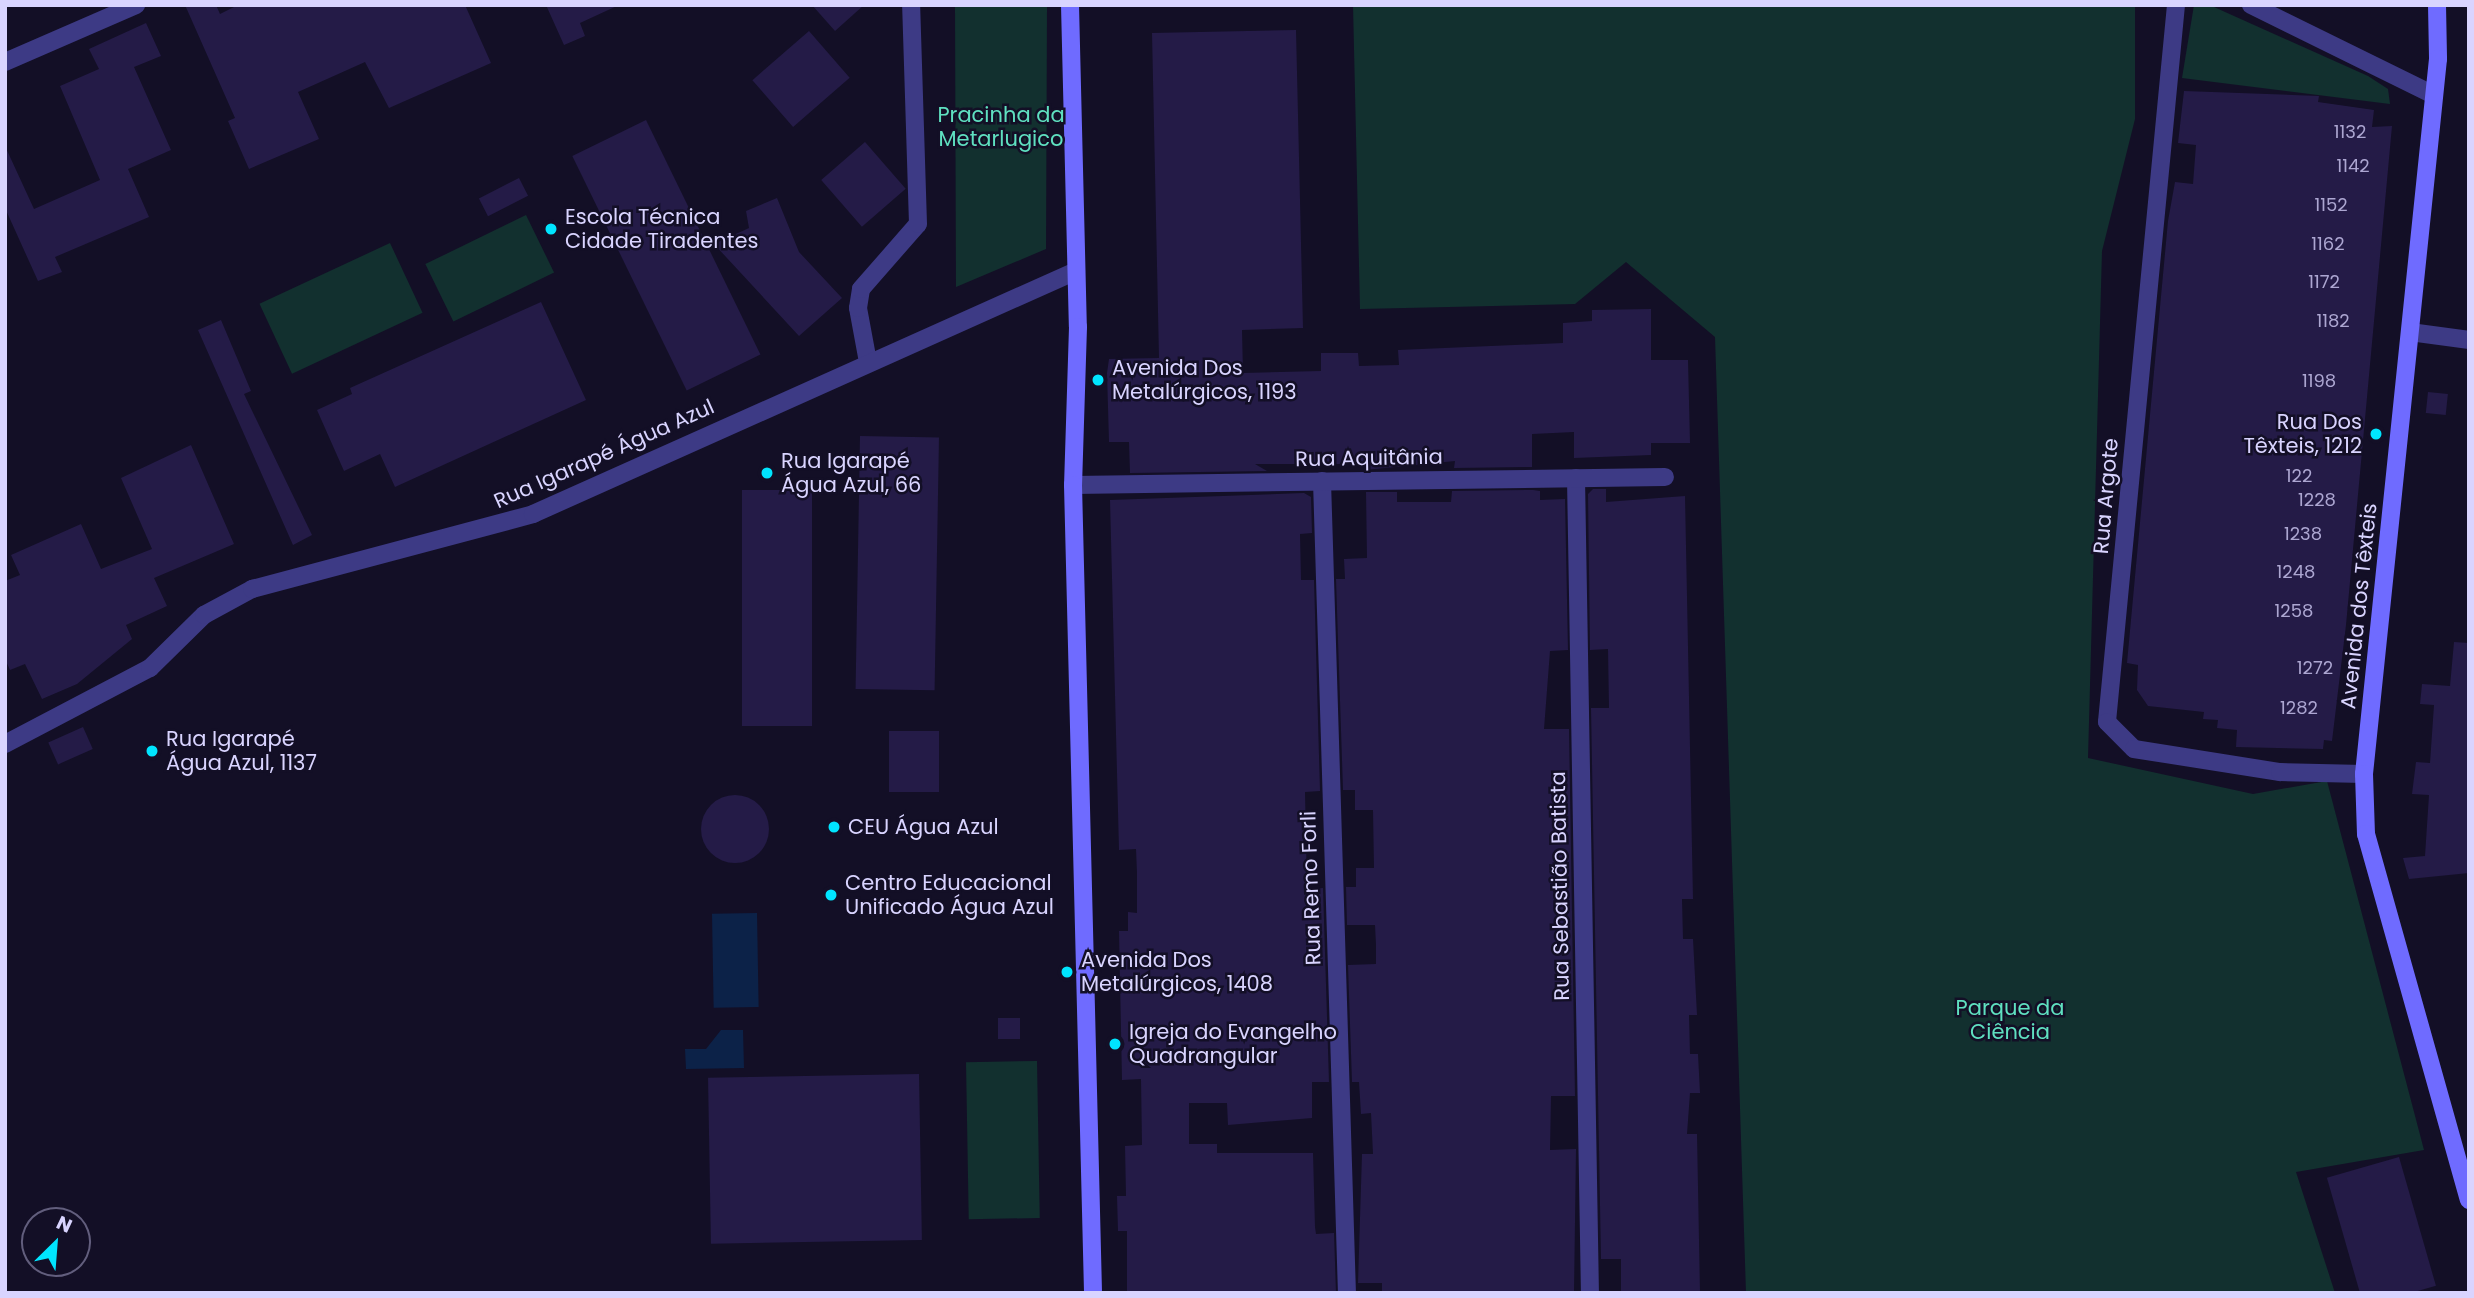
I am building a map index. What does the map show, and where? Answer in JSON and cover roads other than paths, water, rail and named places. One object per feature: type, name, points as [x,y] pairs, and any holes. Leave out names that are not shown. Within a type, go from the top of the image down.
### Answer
[{"type":"main road","points":[[1070,5],[1077,341],[1073,485],[1093,1293]]},
{"type":"main road","name":"Avenida dos Têxteis","points":[[2437,5],[2434,94],[2364,774],[2367,834],[2469,1200]]},
{"type":"street","points":[[5,62],[136,5]]},
{"type":"street","points":[[868,362],[858,308],[861,289],[918,224],[911,5]]},
{"type":"street","name":"Rua Argote","points":[[2176,5],[2107,722],[2118,739],[2134,749],[2280,772],[2364,774]]},
{"type":"street","points":[[2251,5],[2434,94]]},
{"type":"street","name":"Rua Igarapé Água Azul","points":[[6,740],[149,668],[204,615],[252,589],[533,514],[1076,271]]},
{"type":"street","points":[[2410,332],[2469,340]]},
{"type":"street","name":"Rua Aquitânia","points":[[1073,485],[1665,477]]},
{"type":"street","name":"Rua Sebastião Batista","points":[[1576,478],[1590,1293]]},
{"type":"street","name":"Rua Remo Forli","points":[[1322,481],[1347,1293]]},
{"type":"water","points":[[757,913],[759,1007],[714,1008],[712,914]]},
{"type":"water","points":[[721,1030],[743,1030],[744,1068],[686,1069],[685,1049],[706,1049]]},
{"type":"place","name":"Escola Técnica Cidade Tiradentes","points":[[551,229]]},
{"type":"place","name":"Avenida Dos Metalúrgicos, 1193","points":[[1098,380]]},
{"type":"place","name":"Rua Dos Têxteis, 1212","points":[[2376,434]]},
{"type":"place","name":"Rua Igarapé Água Azul, 66","points":[[767,473]]},
{"type":"place","name":"Rua Igarapé Água Azul, 1137","points":[[152,751]]},
{"type":"place","name":"CEU Água Azul","points":[[834,827]]},
{"type":"place","name":"Centro Educacional Unificado Água Azul","points":[[831,895]]},
{"type":"place","name":"Avenida Dos Metalúrgicos, 1408","points":[[1067,972]]},
{"type":"place","name":"Igreja do Evangelho Quadrangular","points":[[1115,1044]]},
{"type":"park label","name":"Pracinha da Metarlugico","points":[[1001,127]]},
{"type":"park label","name":"Parque da Ciência","points":[[2010,1020]]}]
